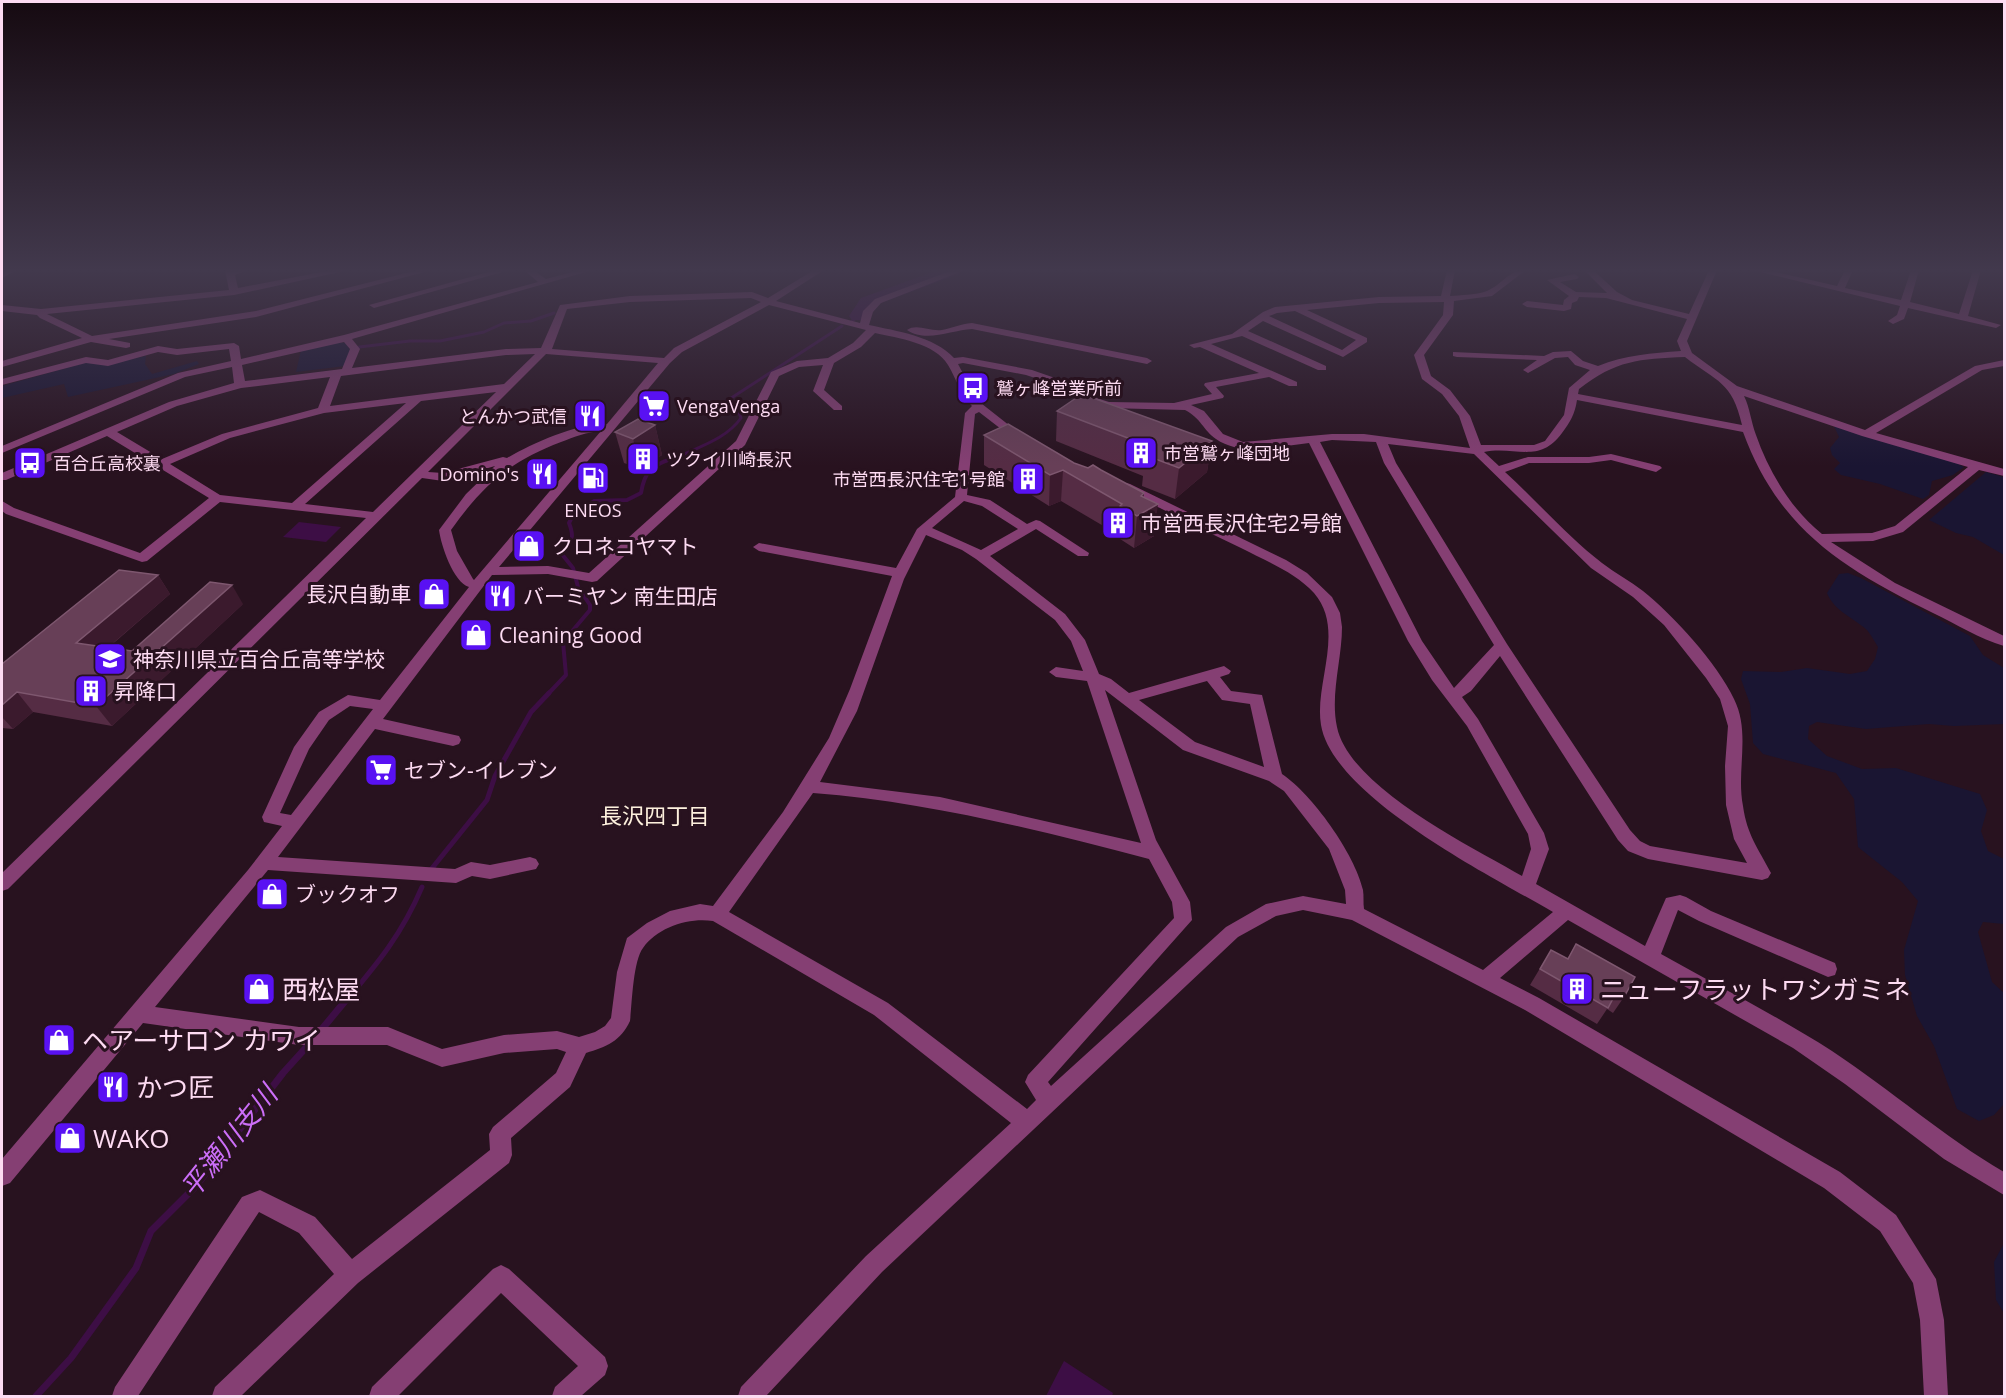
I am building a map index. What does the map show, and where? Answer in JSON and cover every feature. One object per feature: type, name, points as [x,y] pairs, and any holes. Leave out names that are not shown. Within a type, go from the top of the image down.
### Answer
[{"type":"street","points":[[84,335],[92,339],[126,345]]},
{"type":"street","points":[[2,364],[92,339],[117,335]]},
{"type":"street","points":[[2,450],[166,380],[350,335]]},
{"type":"street","points":[[2,884],[509,387],[544,351],[551,335]]},
{"type":"street","points":[[2,1175],[264,863],[488,571],[666,361],[703,335]]},
{"type":"street","points":[[488,571],[562,572],[592,578],[741,443],[775,374],[796,363],[830,361],[857,345],[863,335]]},
{"type":"street","points":[[898,335],[930,344],[942,351],[951,361],[978,407],[1028,444]]},
{"type":"street","points":[[1017,335],[1147,362]]},
{"type":"street","points":[[1236,335],[1198,344],[1293,384]]},
{"type":"street","points":[[1249,335],[1322,368]]},
{"type":"street","points":[[1303,335],[1343,354],[1363,340],[1353,335]]},
{"type":"street","points":[[1380,439],[1390,463],[1501,646],[1624,835],[1634,846],[1648,852],[1762,873],[1742,839],[1734,805],[1733,766],[1736,726],[1727,699],[1711,674],[1669,622],[1638,594],[1596,565],[1477,451],[1464,417],[1446,392],[1426,377],[1419,355],[1433,335]]},
{"type":"street","points":[[1685,335],[1682,341],[1687,354],[1732,387],[1866,434],[2004,473]]},
{"type":"street","points":[[323,410],[341,371],[355,349],[346,338]]},
{"type":"street","points":[[2,382],[86,360],[108,363],[158,350],[177,352],[234,346],[240,385]]},
{"type":"street","points":[[2,477],[173,404],[240,385],[506,352],[544,351],[666,361]]},
{"type":"street","points":[[1457,354],[1536,357],[1547,360]]},
{"type":"street","points":[[1528,370],[1553,355],[1571,354],[1579,363],[1598,370]]},
{"type":"street","points":[[1176,405],[1198,411],[1219,436],[1242,446],[1313,440],[1332,436],[1380,439],[1469,452],[1488,447],[1535,448],[1549,443],[1569,415],[1574,388],[1598,370],[1618,361],[1645,356],[1687,354]]},
{"type":"street","points":[[951,361],[963,360],[1028,372],[1051,380],[1080,396],[1108,405],[1176,405],[1219,396],[1209,385],[1269,374]]},
{"type":"street","points":[[830,361],[818,391],[838,408]]},
{"type":"street","points":[[1866,434],[1979,368],[2004,363]]},
{"type":"street","points":[[161,464],[226,436],[323,410],[509,387]]},
{"type":"street","points":[[1732,387],[1742,404],[1758,456],[1782,498],[1806,527],[1863,569],[2004,641]]},
{"type":"street","points":[[1573,396],[1749,430]]},
{"type":"street","points":[[296,506],[418,398]]},
{"type":"street","points":[[717,914],[809,787],[849,713],[899,573],[920,533],[957,504],[961,497],[970,413],[978,407]]},
{"type":"street","points":[[420,474],[443,477],[512,458],[591,428],[610,428]]},
{"type":"street","points":[[107,431],[217,498],[378,516]]},
{"type":"street","points":[[1313,440],[1416,641],[1437,676],[1473,723],[1536,832],[1540,849],[1526,888]]},
{"type":"street","points":[[1499,470],[1528,460],[1589,460],[1611,457],[1656,468]]},
{"type":"street","points":[[477,585],[468,582],[455,561],[446,543],[445,530],[470,493],[512,458]]},
{"type":"street","points":[[1819,538],[1873,537],[1899,529],[1977,465]]},
{"type":"street","points":[[1115,482],[1281,563],[1315,585],[1330,602],[1336,620],[1328,705],[1330,730],[1339,749],[1352,767],[1392,804],[1422,825],[1565,912],[1819,1054],[1962,1158],[2004,1184]]},
{"type":"street","points":[[961,497],[987,503],[1026,529]]},
{"type":"street","points":[[2,506],[10,511],[142,558],[217,498]]},
{"type":"street","points":[[981,556],[1036,524],[1083,553]]},
{"type":"street","points":[[925,530],[967,547],[981,556],[1060,617],[1078,640],[1154,853],[1182,902],[1183,920],[1035,1082],[1049,1101]]},
{"type":"street","points":[[759,548],[899,573]]},
{"type":"street","points":[[1453,696],[1466,687],[1501,646]]},
{"type":"street","points":[[1056,672],[1092,677],[1106,682],[1189,746],[1275,777],[1290,787],[1336,846],[1354,890],[1355,913]]},
{"type":"street","points":[[1126,699],[1217,673],[1227,696],[1257,699],[1275,777]]},
{"type":"street","points":[[296,822],[270,817],[302,747],[324,716],[348,700],[385,706]]},
{"type":"street","points":[[372,724],[377,723],[453,740]]},
{"type":"street","points":[[809,787],[852,789],[1013,818],[1154,853]]},
{"type":"street","points":[[264,863],[456,876],[471,869],[490,872],[530,864]]},
{"type":"street","points":[[1650,959],[1672,903],[1680,902],[1705,916],[1828,969]]},
{"type":"street","points":[[750,1396],[874,1264],[1232,932],[1272,909],[1302,903],[1355,913],[1532,1004],[1832,1180],[1888,1223],[1924,1279],[1932,1320],[1936,1396]]},
{"type":"street","points":[[136,1017],[141,1014],[315,1037],[388,1036],[429,1055],[442,1058],[504,1044],[557,1040],[579,1046],[601,1039],[612,1032],[620,1021],[626,972],[634,944],[653,928],[676,916],[700,911],[717,914],[881,1009],[1027,1122]]},
{"type":"street","points":[[1486,980],[1512,955],[1565,912]]},
{"type":"street","points":[[224,1396],[350,1275],[501,1155],[500,1134],[563,1080],[579,1046]]},
{"type":"street","points":[[124,1396],[250,1205],[260,1201],[306,1225],[350,1275]]},
{"type":"street","points":[[381,1396],[501,1277],[596,1366],[564,1396]]},
{"type":"shaded area","points":[[336,342],[346,343],[350,350],[345,366],[296,372],[301,350]]},
{"type":"shaded area","points":[[146,356],[145,364],[152,374],[197,361],[199,364],[174,374],[68,397],[64,384],[2,398],[2,386],[84,363],[108,363]]},
{"type":"shaded area","points":[[1834,426],[1949,459],[1964,467],[1953,475],[1932,481],[1929,495],[1923,499],[1880,484],[1841,475],[1834,469],[1840,463],[1832,455],[1830,448],[1839,437]]},
{"type":"shaded area","points":[[1986,472],[2004,477],[2004,555],[1973,537],[1956,533],[1929,520]]},
{"type":"shaded area","points":[[299,522],[341,527],[326,542],[283,537]]},
{"type":"shaded area","points":[[1848,573],[1970,636],[1983,655],[2004,668],[2004,724],[1954,726],[1929,724],[1866,729],[1817,722],[1809,726],[1808,739],[1827,756],[1862,769],[1896,768],[1980,794],[1987,810],[1981,831],[1988,851],[2004,859],[2004,924],[1983,922],[1978,932],[1992,982],[2004,993],[2004,1104],[1994,1115],[1979,1121],[1957,1109],[1934,1046],[1917,1016],[1905,975],[1904,950],[1918,901],[1902,882],[1858,847],[1854,799],[1836,773],[1763,754],[1753,743],[1750,704],[1741,679],[1743,671],[1781,672],[1807,668],[1850,674],[1867,671],[1875,659],[1878,647],[1868,632],[1834,605],[1827,593],[1839,574]]},
{"type":"shaded area","points":[[2004,1243],[2004,1313],[1996,1300],[1994,1262]]},
{"type":"shaded area","points":[[1064,1361],[1113,1393],[1112,1396],[1046,1396]]},
{"type":"building","points":[[1082,394],[1212,441],[1179,468],[1145,455],[1154,448],[1057,411]]},
{"type":"building","points":[[638,419],[655,425],[633,439],[615,432]]},
{"type":"building","points":[[1008,424],[1074,463],[1088,468],[1093,465],[1144,493],[1141,496],[1158,504],[1137,516],[1120,506],[1122,504],[1063,470],[1050,475],[984,435]]},
{"type":"building","points":[[119,570],[158,575],[76,643],[132,651],[210,582],[232,585],[96,706],[17,692],[2,705],[2,664]]},
{"type":"building","points":[[1576,944],[1635,977],[1624,997],[1616,993],[1608,1008],[1540,969],[1551,950],[1568,959]]},
{"type":"waterway","points":[[359,347],[410,341],[440,341],[468,335]]},
{"type":"waterway","name":"平瀬川支川","points":[[680,456],[713,441],[729,431],[741,418],[739,413],[725,402],[828,335]]},
{"type":"waterway","name":"平瀬川支川","points":[[548,694],[566,675],[563,642],[590,610],[590,605],[578,587],[573,568],[561,553],[571,540],[572,532],[569,523],[571,519],[594,501],[627,500],[641,493],[646,476],[654,466],[683,454]]},
{"type":"waterway","name":"平瀬川支川","points":[[429,872],[487,800],[495,776],[531,712],[549,693]]},
{"type":"waterway","name":"平瀬川支川","points":[[345,1002],[388,948],[422,887]]},
{"type":"waterway","name":"平瀬川支川","points":[[322,1029],[346,1000]]},
{"type":"waterway","name":"平瀬川支川","points":[[36,1396],[71,1358],[136,1268],[151,1231],[196,1186],[283,1073],[311,1042]]},
{"type":"place","name":"鷲ヶ峰営業所前","points":[[973,388]]},
{"type":"place","name":"VengaVenga","points":[[654,406]]},
{"type":"place","name":"とんかつ武信","points":[[590,416]]},
{"type":"place","name":"市営鷲ヶ峰団地","points":[[1141,453]]},
{"type":"place","name":"ツクイ川崎長沢","points":[[643,459]]},
{"type":"place","name":"百合丘高校裏","points":[[30,463]]},
{"type":"place","name":"Domino's","points":[[542,474]]},
{"type":"place","name":"ENEOS","points":[[593,478]]},
{"type":"place","name":"市営西長沢住宅1号館","points":[[1028,479]]},
{"type":"place","name":"市営西長沢住宅2号館","points":[[1118,523]]},
{"type":"place","name":"クロネコヤマト","points":[[529,546]]},
{"type":"place","name":"長沢自動車","points":[[434,594]]},
{"type":"place","name":"バーミヤン 南生田店","points":[[500,596]]},
{"type":"place","name":"Cleaning Good","points":[[476,635]]},
{"type":"place","name":"神奈川県立百合丘高等学校","points":[[110,659]]},
{"type":"place","name":"昇降口","points":[[91,691]]},
{"type":"place","name":"セブン-イレブン","points":[[381,770]]},
{"type":"place","name":"ブックオフ","points":[[272,894]]},
{"type":"place","name":"西松屋","points":[[259,989]]},
{"type":"place","name":"ニューフラットワシガミネ","points":[[1577,989]]},
{"type":"place","name":"ヘアーサロン カワイ","points":[[59,1040]]},
{"type":"place","name":"かつ匠","points":[[113,1087]]},
{"type":"place","name":"WAKO","points":[[70,1138]]},
{"type":"district","name":"長沢四丁目","points":[[655,815]]}]
